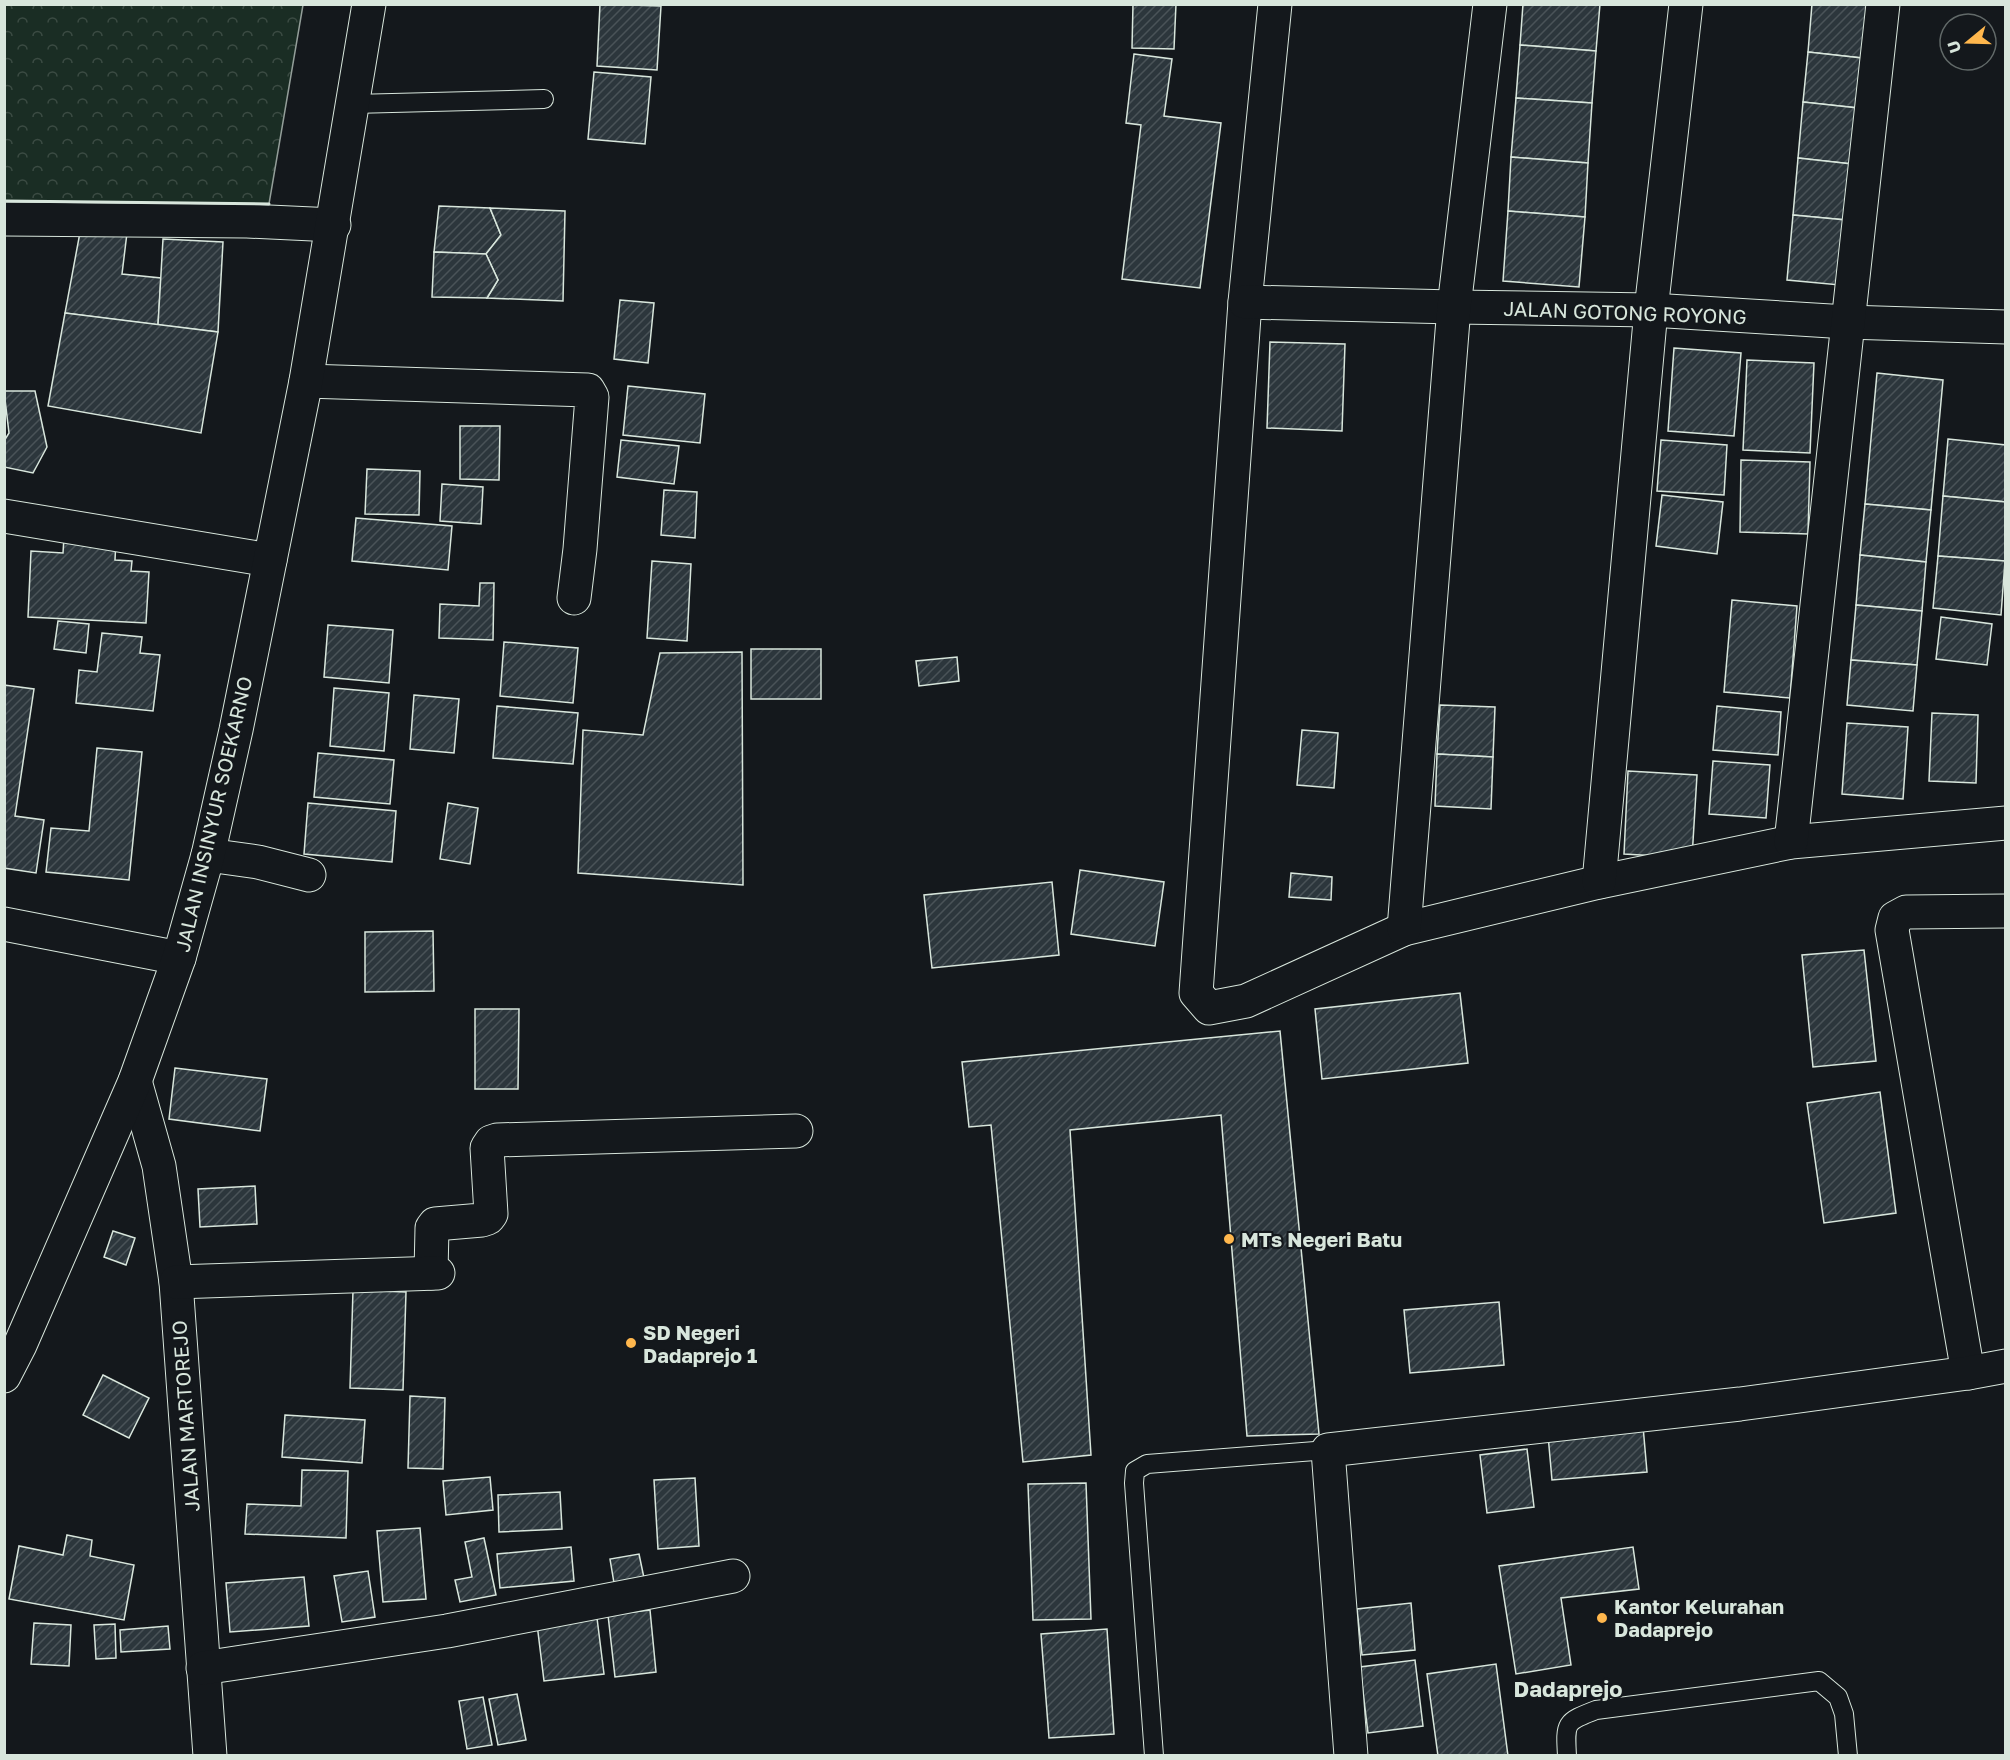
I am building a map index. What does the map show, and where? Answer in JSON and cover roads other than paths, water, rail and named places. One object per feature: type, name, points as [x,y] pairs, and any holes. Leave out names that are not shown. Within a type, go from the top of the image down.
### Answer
[{"type":"street","name":"JALAN INSINYUR SOEKARNO","points":[[4,1376],[12,1345],[135,1081],[179,958],[208,855],[306,381],[334,225],[369,4]]},
{"type":"street","points":[[1275,4],[1245,302],[1196,993],[1209,1008],[1246,1001],[1404,929],[1599,882],[1791,842],[2006,823]]},
{"type":"street","points":[[1404,929],[1454,307],[1490,4]]},
{"type":"street","points":[[1599,882],[1651,310],[1686,4]]},
{"type":"street","points":[[1791,842],[1883,4]]},
{"type":"street","points":[[4,219],[247,221],[334,225]]},
{"type":"street","name":"JALAN GOTONG ROYONG","points":[[1245,302],[1651,310],[1847,322],[2006,327]]},
{"type":"street","points":[[306,381],[588,390],[592,397],[574,598]]},
{"type":"street","points":[[4,516],[270,560]]},
{"type":"street","points":[[208,855],[258,862],[309,875]]},
{"type":"street","points":[[1968,1373],[1892,930],[1895,918],[1906,912],[2006,911]]},
{"type":"street","points":[[4,924],[179,958]]},
{"type":"street","name":"JALAN MARTOREJO","points":[[135,1081],[159,1166],[176,1281],[210,1755]]},
{"type":"street","points":[[176,1281],[435,1273],[432,1228],[435,1224],[482,1220],[489,1218],[491,1214],[487,1148],[491,1142],[497,1140],[796,1131]]},
{"type":"street","points":[[1350,1755],[1328,1450],[1740,1404],[2006,1366]]},
{"type":"street","points":[[203,1668],[447,1631],[733,1576]]},
{"type":"lane","points":[[353,104],[543,99]]},
{"type":"lane","points":[[1154,1755],[1134,1483],[1136,1471],[1147,1464],[1328,1450]]},
{"type":"lane","points":[[1566,1755],[1565,1730],[1573,1719],[1596,1710],[1819,1681],[1838,1697],[1844,1714],[1848,1755]]},
{"type":"place","name":"MTs Negeri Batu","points":[[1229,1239]]},
{"type":"place","name":"SD Negeri Dadaprejo 1","points":[[631,1343]]},
{"type":"place","name":"Kantor Kelurahan Dadaprejo","points":[[1602,1618]]},
{"type":"district","name":"Dadaprejo","points":[[1568,1688]]}]
